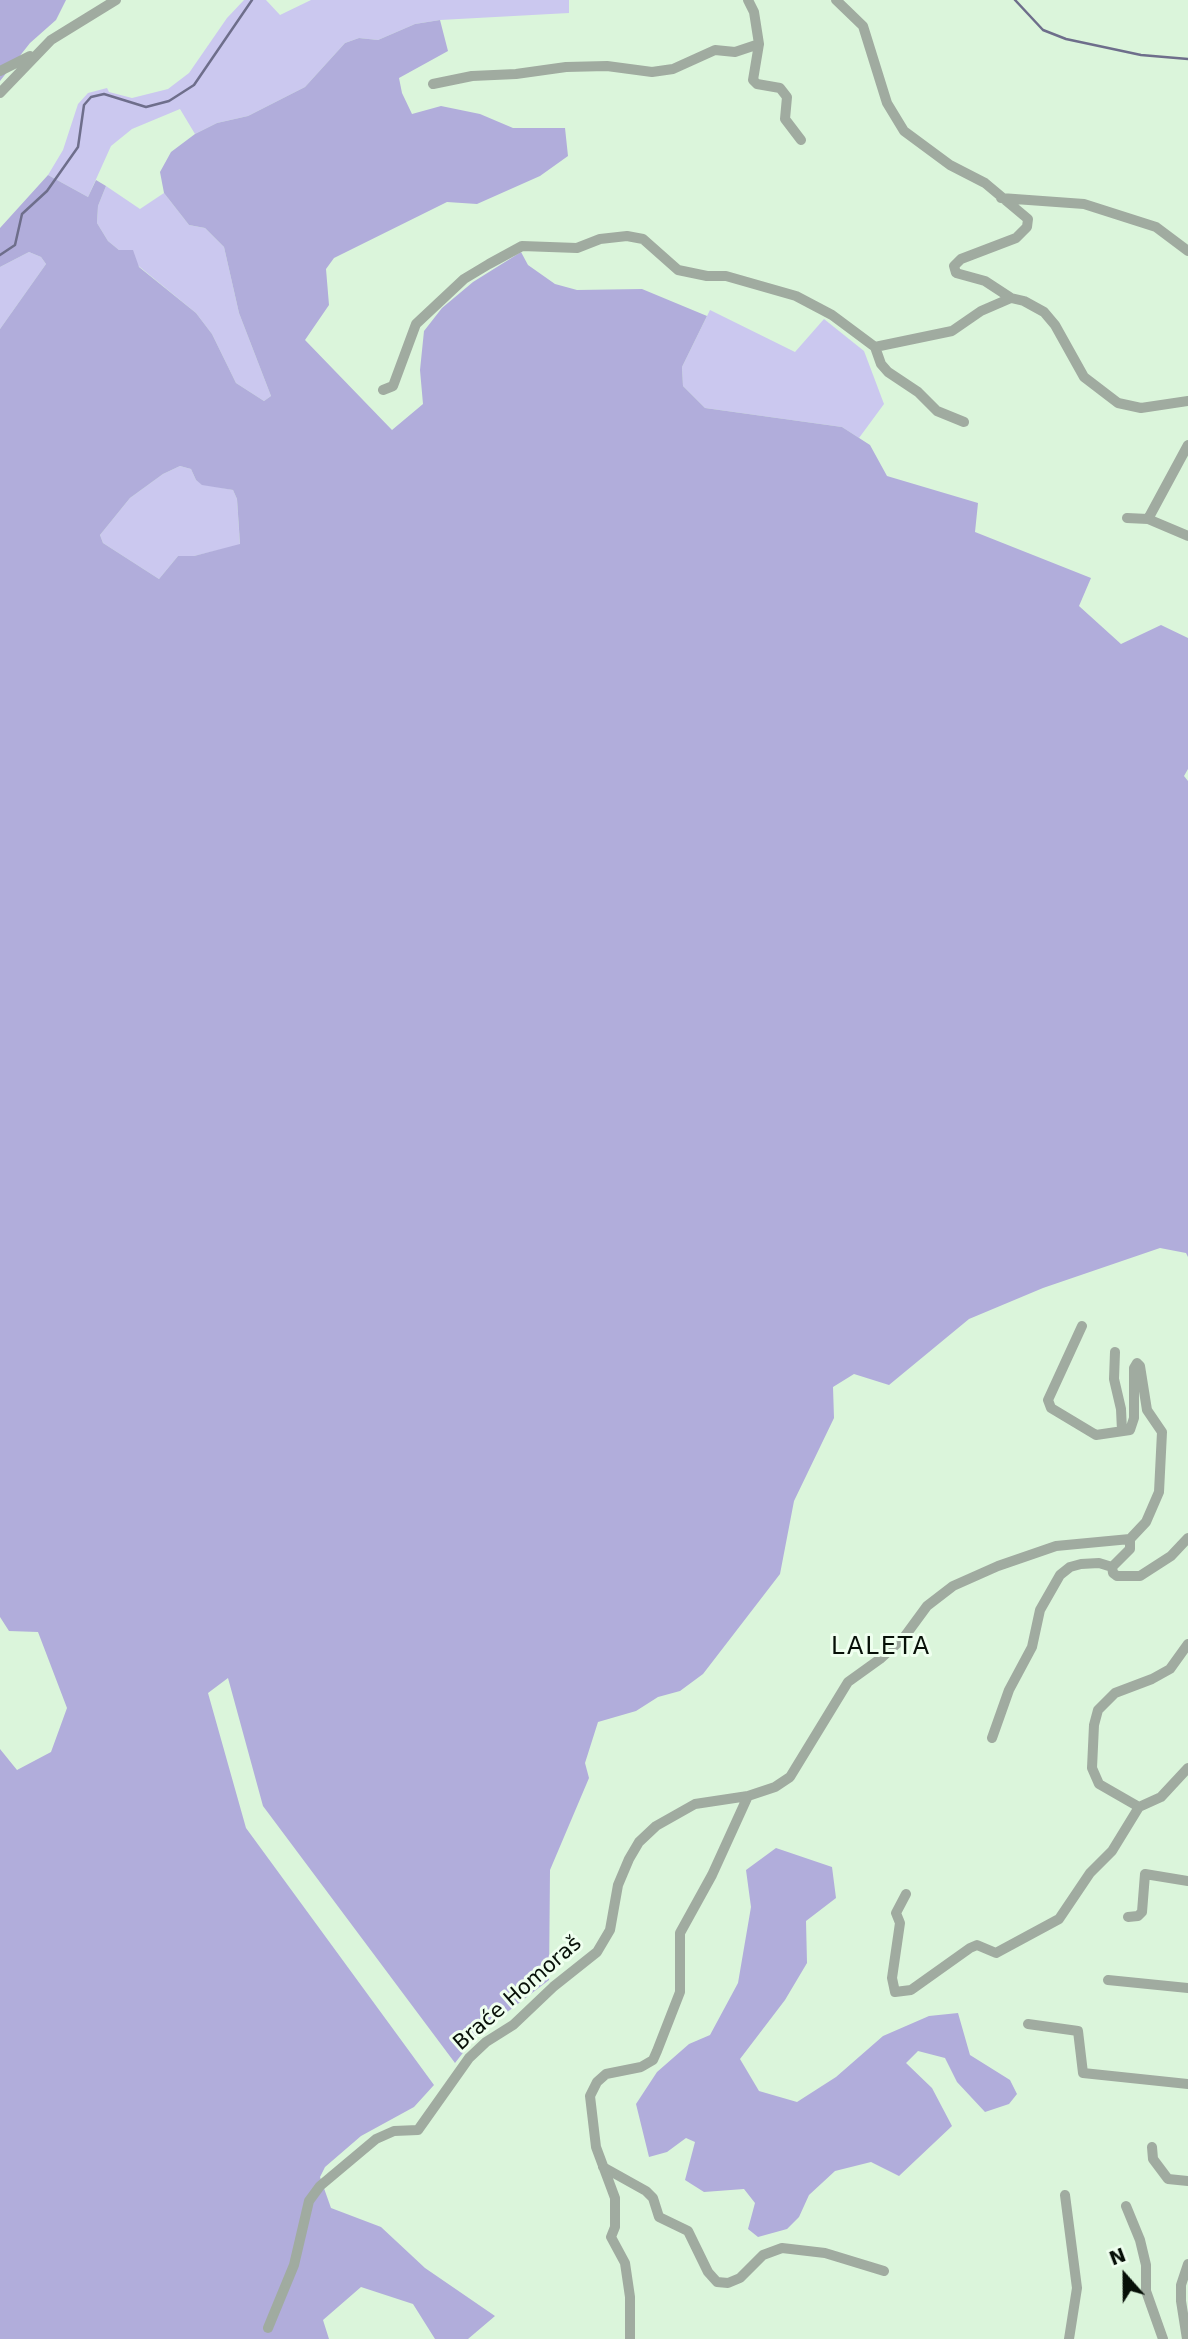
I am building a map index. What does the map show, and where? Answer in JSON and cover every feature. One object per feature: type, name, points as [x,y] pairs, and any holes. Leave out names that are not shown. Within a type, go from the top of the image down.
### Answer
[{"type":"street","points":[[0,93],[34,54],[65,29],[116,0]]},
{"type":"street","points":[[748,0],[754,12],[759,44],[754,80],[757,84],[780,89],[787,97],[785,119],[801,140]]},
{"type":"street","points":[[836,0],[863,26],[887,103],[904,131],[950,165],[985,183],[1000,198],[1026,214],[1027,228],[1007,243],[961,259],[954,270],[959,275],[997,287],[1011,298],[1024,301],[1044,312],[1055,325],[1084,377],[1118,403],[1141,408],[1188,401]]},
{"type":"street","points":[[433,84],[472,76],[516,74],[565,67],[607,66],[652,72],[673,69],[715,50],[734,51],[759,44]]},
{"type":"street","points":[[0,71],[34,54]]},
{"type":"street","points":[[1000,198],[1084,204],[1156,227],[1188,251]]},
{"type":"street","points":[[383,390],[393,386],[416,324],[464,279],[522,246],[577,248],[600,239],[627,236],[643,239],[678,270],[707,276],[726,275],[796,296],[832,315],[876,347],[881,364],[888,372],[918,392],[937,411],[964,422]]},
{"type":"street","points":[[876,347],[952,331],[981,311],[1011,298]]},
{"type":"street","points":[[1149,519],[1188,444]]},
{"type":"street","points":[[1127,518],[1149,519],[1188,536]]},
{"type":"street","points":[[1082,1326],[1049,1405],[1088,1433],[1105,1436],[1133,1426],[1134,1368],[1137,1363],[1140,1366],[1147,1410],[1162,1432],[1159,1492],[1153,1510],[1130,1539],[1126,1556],[1112,1567]]},
{"type":"street","points":[[1115,1352],[1114,1379],[1121,1409],[1122,1431]]},
{"type":"street","points":[[1112,1567],[1112,1573],[1118,1576],[1140,1576],[1171,1556],[1188,1538]]},
{"type":"street","name":"Braće Homoraš","points":[[268,2328],[294,2265],[309,2201],[320,2186],[376,2139],[394,2131],[418,2130],[469,2058],[486,2042],[513,2025],[552,1987],[597,1952],[610,1930],[618,1885],[629,1859],[639,1842],[656,1826],[695,1804],[748,1796],[775,1787],[790,1777],[848,1682],[880,1659],[905,1636],[927,1606],[953,1586],[998,1566],[1056,1546],[1130,1539]]},
{"type":"street","points":[[992,1738],[1009,1690],[1032,1647],[1040,1610],[1060,1575],[1070,1567],[1081,1564],[1099,1563],[1112,1567]]},
{"type":"street","points":[[1139,1807],[1099,1784],[1093,1777],[1094,1725],[1098,1710],[1108,1697],[1170,1669],[1188,1644]]},
{"type":"street","points":[[906,1894],[896,1913],[899,1935],[891,1978],[895,1992],[911,1990],[970,1948],[977,1945],[996,1953],[1059,1919],[1090,1873],[1112,1852],[1118,1837],[1139,1807],[1161,1797],[1188,1768]]},
{"type":"street","points":[[629,2339],[630,2297],[625,2263],[611,2237],[615,2227],[615,2198],[591,2123],[590,2096],[597,2082],[606,2074],[641,2067],[653,2060],[680,1992],[680,1933],[712,1875],[748,1796]]},
{"type":"street","points":[[1128,1917],[1138,1916],[1142,1912],[1145,1874],[1188,1881]]},
{"type":"street","points":[[1108,1980],[1188,1988]]},
{"type":"street","points":[[1028,2024],[1078,2031],[1083,2073],[1188,2084]]},
{"type":"street","points":[[1152,2147],[1153,2159],[1168,2179],[1188,2181]]},
{"type":"street","points":[[603,2167],[653,2198],[659,2217],[688,2231],[708,2272],[717,2282],[728,2283],[740,2278],[763,2255],[782,2248],[825,2253],[884,2271]]},
{"type":"street","points":[[1065,2195],[1077,2288],[1069,2339]]},
{"type":"street","points":[[1126,2206],[1140,2240],[1146,2265],[1146,2291],[1163,2339]]},
{"type":"street","points":[[1187,2339],[1181,2285],[1188,2264]]},
{"type":"shaded area","points":[[0,0],[66,0],[56,20],[30,43],[0,81]]},
{"type":"shaded area","points":[[244,0],[266,0],[280,15],[311,0],[569,0],[569,13],[440,20],[415,24],[378,40],[359,38],[345,43],[305,87],[248,116],[217,123],[195,134],[180,109],[132,129],[111,146],[88,197],[48,175],[63,150],[78,104],[88,93],[107,88],[109,92],[132,98],[168,89],[189,73],[227,18]]},
{"type":"shaded area","points":[[440,20],[448,51],[399,78],[402,93],[412,114],[441,106],[480,114],[513,128],[565,128],[568,156],[540,176],[477,204],[447,202],[334,258],[326,269],[329,305],[305,340],[392,430],[423,404],[420,370],[424,331],[442,308],[473,282],[521,252],[528,265],[555,284],[577,290],[642,289],[707,316],[682,367],[683,386],[705,408],[842,427],[870,445],[887,476],[978,503],[975,532],[1091,578],[1079,606],[1121,644],[1161,625],[1188,638],[1188,769],[1184,776],[1188,781],[1188,1257],[1186,1253],[1160,1248],[1043,1288],[969,1319],[889,1385],[854,1374],[833,1387],[834,1418],[794,1501],[780,1574],[703,1674],[680,1691],[658,1697],[636,1711],[598,1722],[585,1763],[589,1778],[550,1870],[549,1980],[476,2036],[455,2063],[263,1806],[228,1678],[208,1693],[246,1828],[434,2085],[414,2107],[361,2136],[325,2167],[320,2177],[331,2208],[381,2227],[425,2268],[495,2316],[468,2339],[435,2339],[413,2304],[361,2287],[323,2320],[329,2339],[0,2339],[0,1749],[17,1770],[51,1752],[67,1708],[38,1632],[9,1631],[0,1617],[0,329],[46,264],[41,257],[29,252],[0,267],[0,228],[48,175],[88,197],[96,180],[106,186],[98,206],[97,223],[108,241],[119,250],[133,250],[139,267],[196,313],[212,334],[236,383],[264,401],[271,396],[239,313],[224,247],[205,228],[189,225],[164,193],[160,172],[171,152],[195,134],[217,123],[248,116],[305,87],[345,43],[359,38],[378,40],[415,24]],"holes":[[[180,466],[191,469],[196,480],[202,485],[233,490],[237,499],[240,544],[194,556],[178,556],[159,579],[103,543],[100,535],[130,498],[163,474]]]},
{"type":"shaded area","points":[[106,186],[140,209],[164,193],[189,225],[205,228],[224,247],[239,313],[271,396],[264,401],[236,383],[212,334],[196,313],[108,241],[97,223],[98,206]]},
{"type":"shaded area","points":[[29,252],[41,257],[46,264],[0,329],[0,267]]},
{"type":"shaded area","points":[[710,310],[795,352],[824,319],[864,351],[884,404],[859,438],[842,427],[705,408],[683,386],[682,367]]},
{"type":"shaded area","points":[[180,466],[191,469],[196,480],[202,484],[233,490],[237,499],[240,545],[194,556],[178,556],[159,579],[103,543],[100,535],[130,498],[163,474]]},
{"type":"shaded area","points":[[776,1848],[832,1867],[836,1898],[806,1921],[807,1963],[785,2000],[740,2059],[759,2091],[797,2102],[836,2077],[883,2036],[929,2016],[958,2013],[970,2055],[1010,2080],[1017,2094],[1009,2104],[985,2112],[957,2082],[945,2058],[918,2051],[906,2063],[932,2088],[952,2126],[899,2176],[871,2162],[835,2171],[809,2195],[799,2217],[787,2229],[758,2237],[748,2229],[755,2203],[744,2189],[704,2192],[685,2180],[695,2142],[686,2138],[667,2152],[649,2157],[636,2104],[657,2072],[689,2044],[710,2035],[738,1983],[751,1907],[746,1870]]},
{"type":"waterway","points":[[0,255],[15,245],[22,214],[47,191],[78,147],[84,105],[91,97],[104,94],[146,107],[169,101],[194,85],[252,0]]},
{"type":"waterway","points":[[1015,0],[1043,30],[1066,39],[1141,55],[1188,59]]},
{"type":"district","name":"LALETA","points":[[881,1648]]}]
